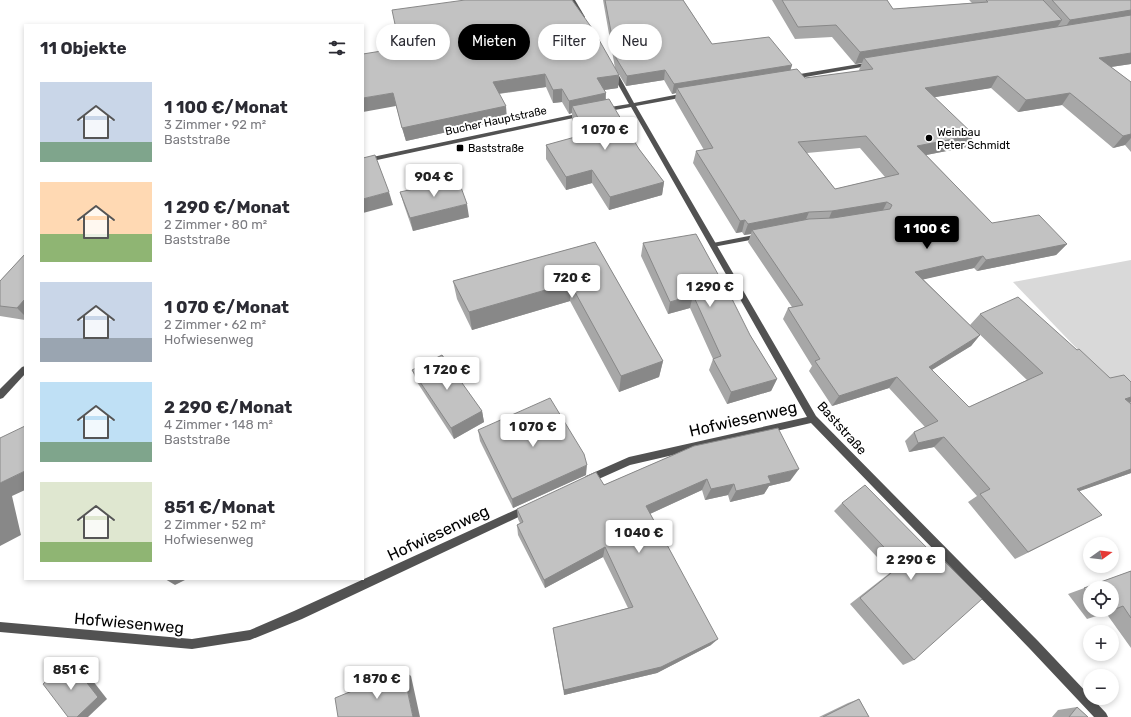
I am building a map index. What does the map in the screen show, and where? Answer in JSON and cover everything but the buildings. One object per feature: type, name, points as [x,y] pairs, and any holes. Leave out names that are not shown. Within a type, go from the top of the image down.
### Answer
[{"type":"street","points":[[574,0],[585,21]]},
{"type":"street","points":[[785,78],[876,63]]},
{"type":"street","name":"Baststraße","points":[[612,70],[813,419],[1029,639],[1102,717]]},
{"type":"street","points":[[601,111],[631,104],[693,94]]},
{"type":"street","name":"Bucher Hauptstraße","points":[[364,161],[586,114]]},
{"type":"street","points":[[713,245],[766,235]]},
{"type":"street","points":[[0,395],[24,369]]},
{"type":"street","name":"Hofwiesenweg","points":[[579,484],[629,460],[813,419]]},
{"type":"street","name":"Hofwiesenweg","points":[[0,626],[192,644],[250,635],[298,615],[536,504]]},
{"type":"shaded area","points":[[1131,260],[1131,405],[1013,282]]},
{"type":"place","name":"Weinbau Peter Schmidt","points":[[929,138]]},
{"type":"place","name":"Baststraße","points":[[460,148]]}]
